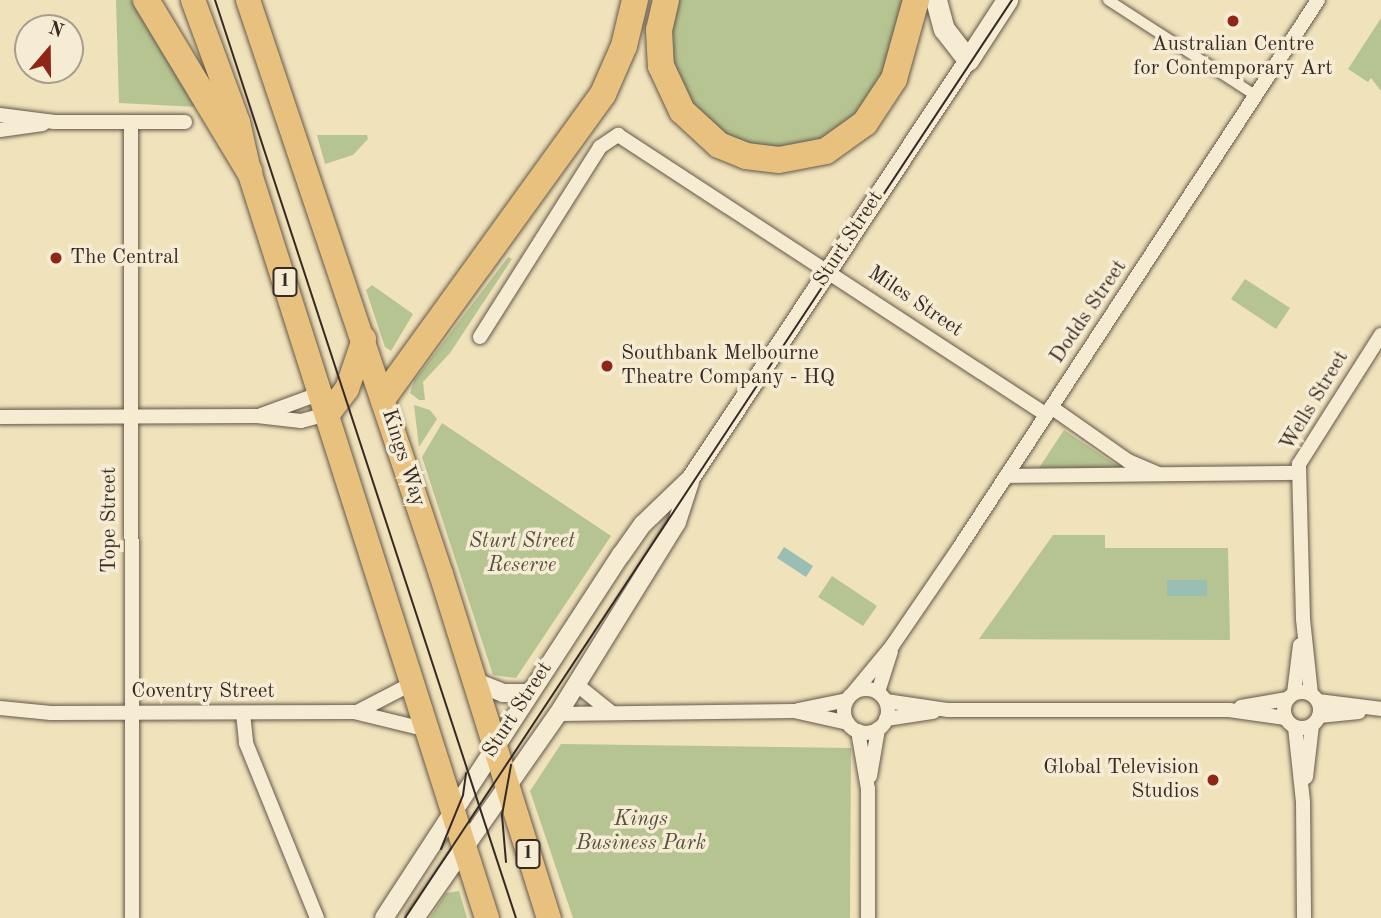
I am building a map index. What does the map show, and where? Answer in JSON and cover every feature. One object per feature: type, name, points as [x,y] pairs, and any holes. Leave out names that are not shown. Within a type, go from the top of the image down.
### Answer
[{"type":"highway","points":[[146,0],[249,171]]},
{"type":"highway","name":"1","points":[[193,0],[238,122],[249,171],[415,682],[487,918]]},
{"type":"highway","name":"Kings Way","points":[[248,0],[364,339],[476,682],[549,918]]},
{"type":"highway","points":[[383,398],[559,157],[615,69],[635,0]]},
{"type":"highway","points":[[666,0],[659,30],[661,66],[682,111],[719,145],[746,156],[779,160],[826,151],[865,123],[894,79],[916,0]]},
{"type":"highway","points":[[324,403],[347,389],[364,339]]},
{"type":"main road","points":[[936,0],[944,29],[968,60]]},
{"type":"main road","name":"Sturt Street","points":[[968,60],[1007,0]]},
{"type":"street","points":[[1108,0],[1255,95]]},
{"type":"street","name":"Dodds Street","points":[[851,696],[892,646],[1318,0]]},
{"type":"street","name":"Sturt Street","points":[[384,918],[529,693],[643,524],[691,478],[968,60]]},
{"type":"street","points":[[0,115],[55,122],[185,122]]},
{"type":"street","points":[[0,130],[55,122]]},
{"type":"street","name":"Tope Street","points":[[131,123],[132,918]]},
{"type":"street","name":"Miles Street","points":[[480,337],[600,147],[618,135],[1128,461],[1169,477]]},
{"type":"street","name":"Wells Street","points":[[1304,918],[1303,802],[1315,709],[1303,619],[1298,473],[1305,451],[1381,335]]},
{"type":"street","points":[[257,416],[324,403]]},
{"type":"street","points":[[0,417],[257,416],[301,421],[324,403]]},
{"type":"street","name":"Miles Street","points":[[1006,476],[1169,477],[1298,473]]},
{"type":"street","name":"Sturt Street","points":[[415,918],[464,845],[508,789],[558,714],[677,522],[691,478]]},
{"type":"street","name":"Wells Street","points":[[1303,619],[1290,696],[1290,722],[1303,802]]},
{"type":"street","name":"Dodds Street","points":[[882,724],[882,697],[892,646]]},
{"type":"street","name":"Coventry Street","points":[[354,712],[390,699],[415,682]]},
{"type":"street","points":[[476,682],[503,693],[529,693]]},
{"type":"street","points":[[576,684],[612,713]]},
{"type":"street","points":[[558,714],[794,711],[851,696],[882,697],[948,710],[1229,710],[1290,722],[1315,709]]},
{"type":"street","points":[[851,696],[853,727],[868,789]]},
{"type":"street","points":[[1229,710],[1290,696],[1315,709],[1381,709]]},
{"type":"street","name":"Coventry Street","points":[[0,708],[51,713],[354,712],[429,730]]},
{"type":"street","points":[[794,711],[853,727],[882,724],[948,710]]},
{"type":"street","name":"Coventry Street","points":[[0,718],[51,713]]},
{"type":"street","points":[[243,713],[246,743],[317,918]]},
{"type":"street","points":[[868,918],[868,789],[882,724]]},
{"type":"green space","points":[[116,0],[131,0],[197,107],[119,103]]},
{"type":"green space","points":[[672,0],[906,0],[883,73],[852,119],[820,140],[785,150],[730,140],[679,95],[666,28]]},
{"type":"green space","points":[[1381,18],[1381,91],[1371,78],[1368,82],[1348,69]]},
{"type":"green space","points":[[317,135],[367,135],[368,139],[353,155],[325,164]]},
{"type":"green space","points":[[508,257],[512,259],[450,353],[423,382],[425,400],[419,400],[410,393],[414,381]]},
{"type":"green space","points":[[1245,279],[1290,308],[1276,329],[1231,299]]},
{"type":"green space","points":[[372,285],[413,314],[391,351],[385,347],[366,290]]},
{"type":"green space","points":[[414,405],[430,410],[437,419],[419,447]]},
{"type":"green space","name":"Sturt Street Reserve","points":[[442,423],[611,536],[516,678],[493,675],[422,457]]},
{"type":"green space","points":[[1064,430],[1125,471],[1037,471]]},
{"type":"green space","points":[[1053,535],[1105,535],[1105,548],[1228,548],[1230,640],[979,639]]},
{"type":"green space","points":[[832,576],[877,606],[863,626],[818,597]]},
{"type":"green space","name":"Kings Business Park","points":[[561,744],[851,748],[850,918],[573,918],[530,791]]},
{"type":"green space","points":[[459,891],[467,918],[430,918],[446,893]]},
{"type":"water","points":[[784,547],[813,566],[806,577],[777,558]]},
{"type":"water","points":[[1167,580],[1207,580],[1207,596],[1167,596]]},
{"type":"tram line","points":[[215,0],[516,918]]},
{"type":"tram line","points":[[405,918],[1012,0]]},
{"type":"tram line","points":[[506,862],[502,815],[511,765]]},
{"type":"tram line","points":[[441,849],[463,795],[466,773]]},
{"type":"place","name":"Australian Centre for Contemporary Art","points":[[1233,21]]},
{"type":"place","name":"The Central","points":[[56,258]]},
{"type":"place","name":"Southbank Melbourne Theatre Company - HQ","points":[[607,366]]},
{"type":"place","name":"Global Television Studios","points":[[1213,780]]}]
